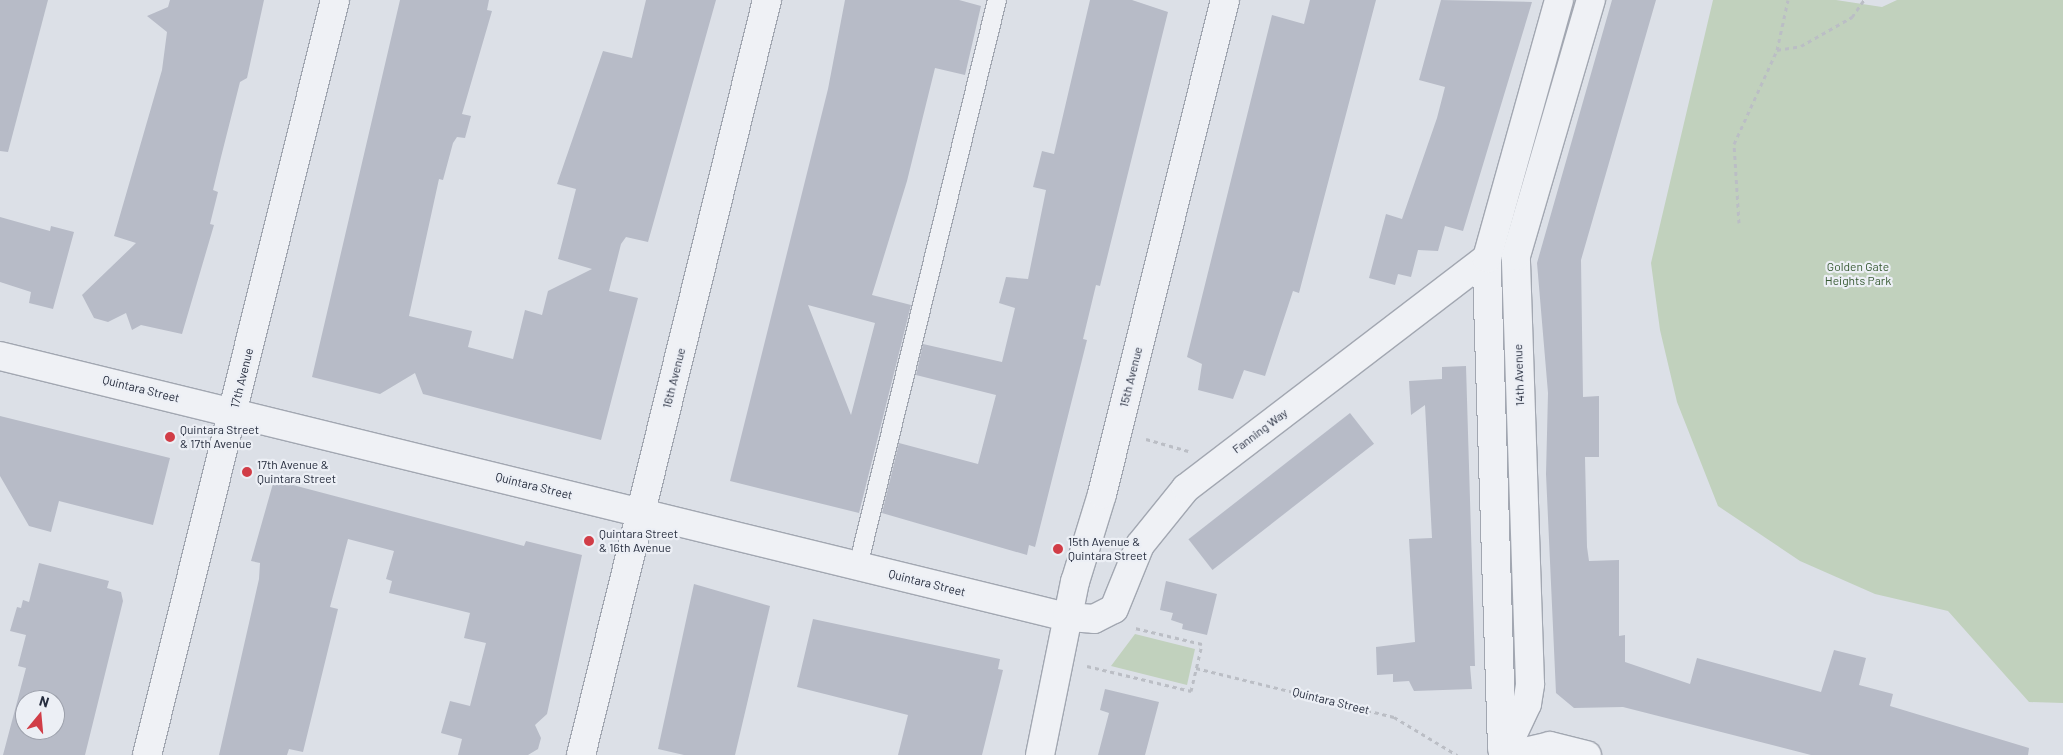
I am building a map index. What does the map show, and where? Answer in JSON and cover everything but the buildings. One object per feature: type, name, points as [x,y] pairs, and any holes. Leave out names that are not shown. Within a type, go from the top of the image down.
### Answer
[{"type":"street","name":"17th Avenue","points":[[147,755],[234,412],[335,0]]},
{"type":"street","name":"16th Avenue","points":[[581,755],[767,0]]},
{"type":"street","name":"15th Avenue","points":[[1040,755],[1062,660],[1067,618],[1118,432],[1224,0]]},
{"type":"street","name":"14th Avenue","points":[[1502,755],[1487,258],[1559,0]]},
{"type":"street","name":"14th Avenue","points":[[1502,755],[1527,704],[1530,684],[1516,256],[1591,0]]},
{"type":"street","name":"Fanning Way","points":[[1105,616],[1121,599],[1140,545],[1153,525],[1186,488],[1487,258]]},
{"type":"street","name":"Quintara Street","points":[[0,356],[1067,618]]},
{"type":"street","points":[[1067,618],[1105,616]]},
{"type":"street","points":[[1512,755],[1550,746],[1587,755]]},
{"type":"lane","points":[[858,566],[997,0]]},
{"type":"path","points":[[1739,223],[1734,144],[1778,50],[1788,0]]},
{"type":"path","points":[[1778,50],[1801,46],[1852,17],[1864,0]]},
{"type":"path","points":[[1118,432],[1222,460]]},
{"type":"path","points":[[1062,660],[1191,691],[1202,644],[1136,628],[1105,616]]},
{"type":"path","name":"Quintara Street","points":[[1196,668],[1394,717],[1457,755]]},
{"type":"green space","name":"Golden Gate Heights Park","points":[[1713,0],[1836,0],[1882,7],[1897,0],[2063,0],[2063,703],[2029,702],[1948,611],[1875,594],[1800,561],[1718,506],[1677,402],[1660,330],[1651,263]]},
{"type":"green space","points":[[1135,634],[1195,649],[1187,685],[1111,666]]},
{"type":"place","name":"Quintara Street & 17th Avenue","points":[[170,437]]},
{"type":"place","name":"17th Avenue & Quintara Street","points":[[247,472]]},
{"type":"place","name":"Quintara Street & 16th Avenue","points":[[589,541]]},
{"type":"place","name":"15th Avenue & Quintara Street","points":[[1058,549]]}]
